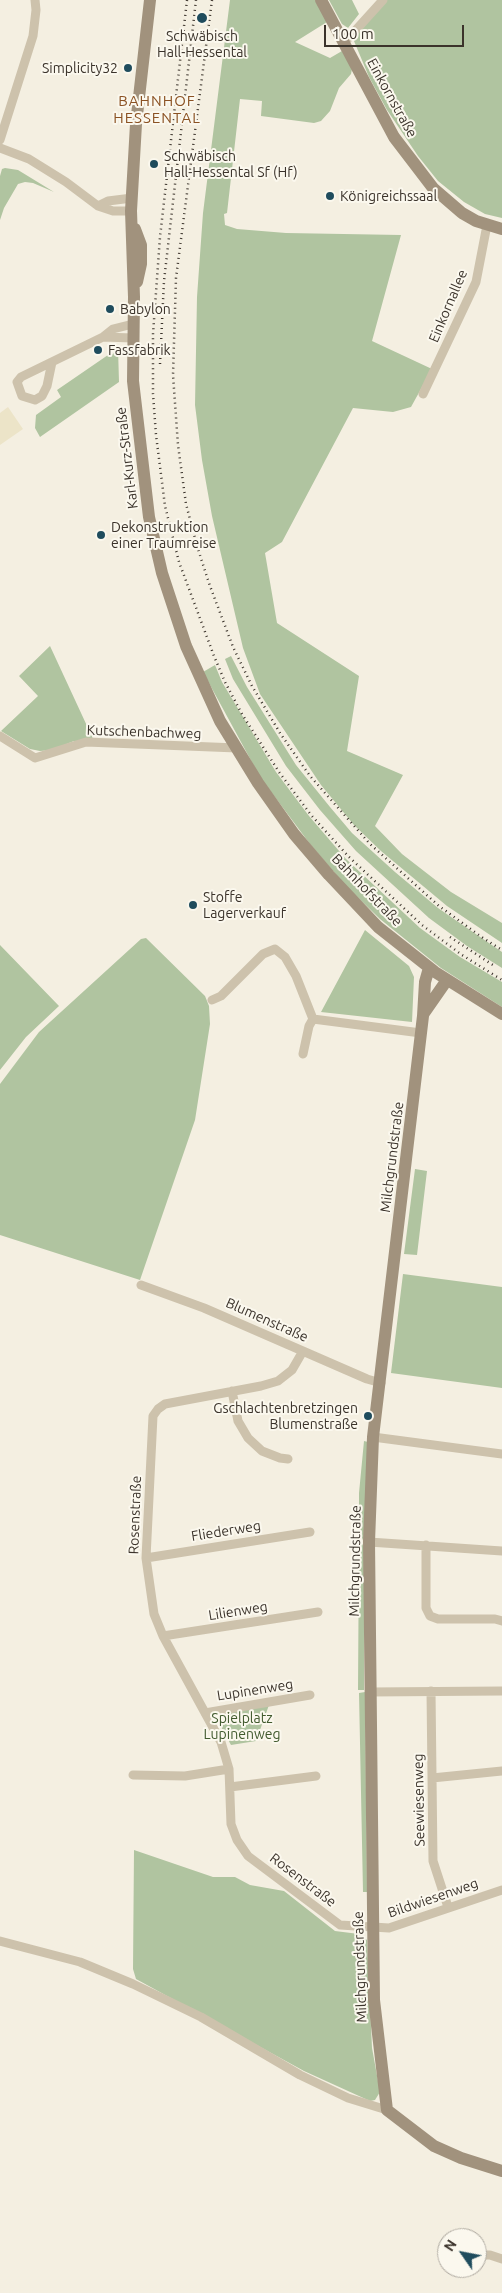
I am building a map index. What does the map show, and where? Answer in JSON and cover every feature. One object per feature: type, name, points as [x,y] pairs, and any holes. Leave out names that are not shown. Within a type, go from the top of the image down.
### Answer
[{"type":"street","points":[[0,140],[33,36],[36,10],[35,0]]},
{"type":"street","name":"Karl-Kurz-Straße","points":[[150,0],[136,124],[132,198],[133,381],[146,493],[162,573],[186,646],[220,720],[237,748]]},
{"type":"street","name":"Einkornstraße","points":[[320,0],[394,137],[433,188],[462,212],[487,225],[502,229]]},
{"type":"street","points":[[344,43],[383,0]]},
{"type":"street","points":[[0,148],[29,159],[66,182],[98,206],[132,217]]},
{"type":"street","points":[[98,206],[108,201],[132,198]]},
{"type":"street","name":"Einkornallee","points":[[423,394],[460,320],[476,282],[487,225]]},
{"type":"street","points":[[52,362],[48,386],[42,396],[35,400],[22,396],[17,382],[20,377],[103,337],[120,326],[133,324]]},
{"type":"street","points":[[103,337],[133,338]]},
{"type":"street","name":"Kutschenbachweg","points":[[0,736],[35,758],[86,742],[237,748]]},
{"type":"street","name":"Bahnhofstraße","points":[[237,748],[273,806],[329,875],[378,927],[429,968],[502,1014]]},
{"type":"street","points":[[212,1000],[221,996],[263,954],[275,949],[285,957],[296,976],[313,1020]]},
{"type":"street","name":"Milchgrundstraße","points":[[387,2110],[374,2000],[369,1542],[373,1437],[381,1383],[421,1033],[425,982],[429,968]]},
{"type":"street","name":"Milchgrundstraße","points":[[423,1014],[447,980]]},
{"type":"street","points":[[313,1020],[421,1033]]},
{"type":"street","points":[[304,1054],[309,1026],[313,1020]]},
{"type":"street","name":"Blumenstraße","points":[[141,1285],[204,1308],[367,1379],[381,1383]]},
{"type":"street","name":"Rosenstraße","points":[[303,1351],[292,1370],[278,1381],[165,1404],[158,1408],[153,1416],[146,1558],[154,1614],[163,1636],[221,1742],[229,1769],[231,1824],[237,1840],[248,1856],[340,1925],[372,1928]]},
{"type":"street","points":[[232,1391],[238,1421],[248,1438],[262,1451],[288,1459]]},
{"type":"street","points":[[373,1437],[502,1454]]},
{"type":"street","name":"Fliederweg","points":[[146,1558],[310,1532]]},
{"type":"street","points":[[369,1542],[502,1551]]},
{"type":"street","points":[[426,1545],[426,1608],[430,1616],[438,1619],[502,1621]]},
{"type":"street","name":"Lilienweg","points":[[163,1636],[318,1612]]},
{"type":"street","name":"Seewiesenweg","points":[[431,1691],[433,1861],[448,1907]]},
{"type":"street","points":[[370,1692],[502,1691]]},
{"type":"street","name":"Lupinenweg","points":[[205,1713],[310,1695]]},
{"type":"street","points":[[133,1775],[184,1776],[229,1769]]},
{"type":"street","points":[[432,1778],[502,1771]]},
{"type":"street","points":[[230,1787],[316,1776]]},
{"type":"street","name":"Bildwiesenweg","points":[[372,1928],[389,1928],[502,1890]]},
{"type":"street","points":[[0,1941],[80,1962],[133,1984],[201,2017],[300,2075],[348,2098],[387,2110],[434,2146],[461,2158],[502,2172]]},
{"type":"street","points":[[487,2255],[502,2259]]},
{"type":"green space","points":[[230,0],[315,0],[327,22],[295,42],[330,58],[342,51],[352,69],[351,74],[339,88],[330,111],[321,121],[314,123],[261,116],[262,101],[240,99],[227,213],[224,214],[225,225],[237,229],[286,233],[401,235],[372,341],[432,369],[411,407],[393,412],[353,408],[282,542],[265,553],[277,623],[359,676],[347,751],[403,775],[375,826],[402,854],[451,892],[502,923],[502,943],[447,906],[381,851],[354,825],[321,785],[260,694],[243,648],[212,516],[195,405],[197,297],[203,213]]},
{"type":"green space","points":[[329,0],[352,0],[359,14],[348,28],[342,24]]},
{"type":"green space","points":[[387,0],[502,0],[502,218],[485,214],[464,202],[438,181],[418,156],[387,110],[369,77],[354,41],[359,31]]},
{"type":"green space","points":[[2,169],[18,170],[54,192],[33,183],[25,182],[18,184],[4,208],[0,220],[0,176]]},
{"type":"green space","points":[[118,348],[119,382],[40,437],[35,428],[36,415],[61,397],[57,390],[108,355],[110,357]]},
{"type":"green space","points":[[50,646],[94,741],[74,741],[52,750],[40,751],[30,749],[1,731],[38,696],[19,676]]},
{"type":"green space","points":[[231,656],[247,687],[296,765],[352,833],[438,908],[502,952],[502,968],[467,946],[429,918],[356,851],[320,810],[286,766],[233,679],[225,659]]},
{"type":"green space","points":[[215,665],[222,682],[276,772],[309,816],[346,859],[420,928],[460,957],[502,982],[502,1007],[441,968],[380,919],[346,886],[310,844],[260,777],[203,672]]},
{"type":"green space","points":[[365,930],[409,966],[414,977],[412,1022],[321,1012]]},
{"type":"green space","points":[[146,938],[205,996],[209,1006],[210,1024],[195,1120],[140,1280],[0,1235],[0,1084],[39,1032],[141,939]]},
{"type":"green space","points":[[0,945],[59,1006],[26,1037],[0,1070]]},
{"type":"green space","points":[[415,1169],[427,1171],[417,1255],[404,1254]]},
{"type":"green space","points":[[403,1274],[502,1287],[502,1388],[391,1373]]},
{"type":"green space","points":[[364,1441],[368,1442],[364,1543],[359,1530],[359,1493]]},
{"type":"green space","points":[[359,1537],[364,1548],[364,1690],[358,1690]]},
{"type":"green space","points":[[365,1692],[367,1892],[363,1892],[359,1693]]},
{"type":"green space","name":"Spielplatz Lupinenweg","points":[[269,1705],[256,1741],[231,1745],[219,1723],[222,1717],[233,1710]]},
{"type":"green space","points":[[134,1850],[213,1877],[235,1877],[250,1885],[284,1891],[335,1931],[359,1934],[367,1940],[372,2048],[380,2092],[375,2100],[370,2101],[304,2071],[136,1979],[133,1969]]},
{"type":"shaded area","points":[[8,407],[23,429],[0,445],[0,413]]},
{"type":"railway","points":[[187,0],[160,237],[153,334],[153,394],[156,435],[165,506],[179,562],[225,682],[242,714],[279,772],[311,815],[349,857],[422,925],[462,955],[502,980]]},
{"type":"railway","points":[[160,364],[164,281],[196,0]]},
{"type":"railway","points":[[212,0],[176,278],[173,375],[178,445],[186,504],[197,546],[233,647],[252,686],[280,733],[310,776],[370,844],[439,906],[502,950]]},
{"type":"railway","points":[[450,937],[496,967]]},
{"type":"place","name":"Schwäbisch Hall-Hessental","points":[[202,18]]},
{"type":"place","name":"Simplicity32","points":[[128,68]]},
{"type":"place","name":"Schwäbisch Hall-Hessental Sf (Hf)","points":[[154,164]]},
{"type":"place","name":"Königreichssaal","points":[[330,196]]},
{"type":"place","name":"Babylon","points":[[110,309]]},
{"type":"place","name":"Fassfabrik","points":[[98,350]]},
{"type":"place","name":"Dekonstruktion einer Traumreise","points":[[101,535]]},
{"type":"place","name":"Stoffe Lagerverkauf","points":[[193,905]]},
{"type":"place","name":"Gschlachtenbretzingen Blumenstraße","points":[[368,1416]]},
{"type":"district","name":"BAHNHOF HESSENTAL","points":[[157,110]]}]
